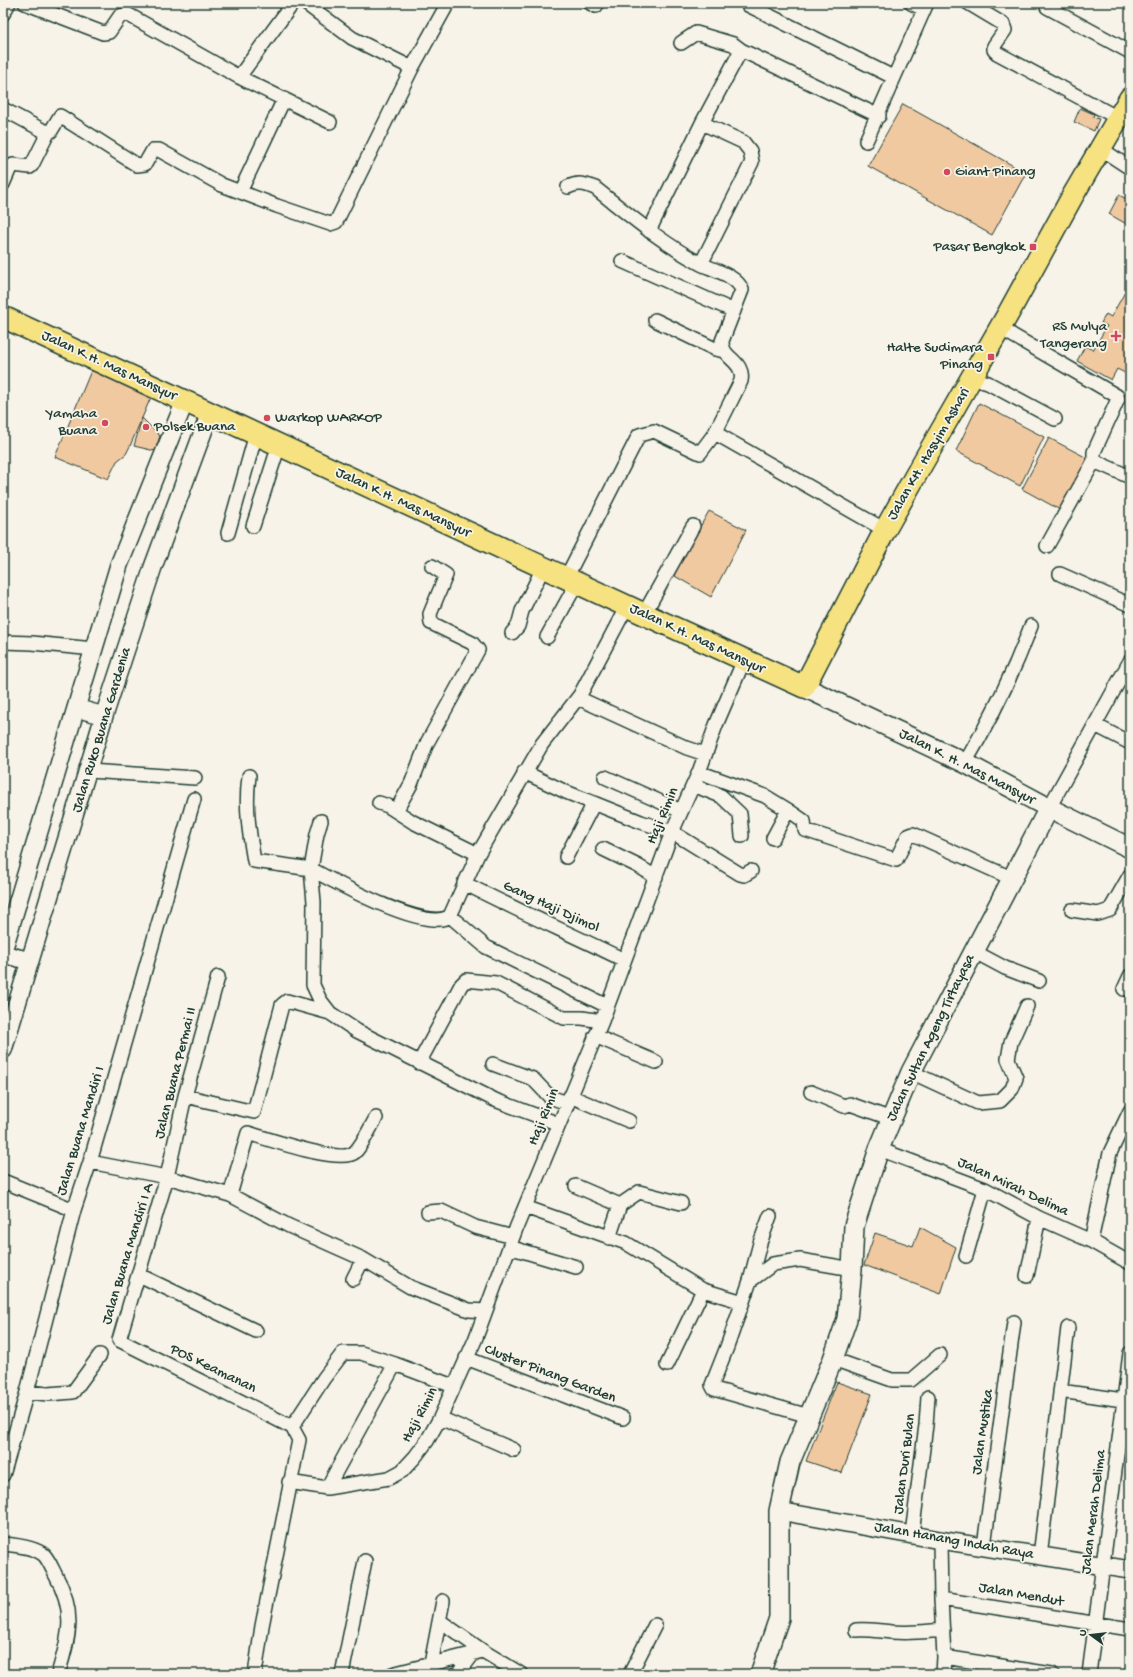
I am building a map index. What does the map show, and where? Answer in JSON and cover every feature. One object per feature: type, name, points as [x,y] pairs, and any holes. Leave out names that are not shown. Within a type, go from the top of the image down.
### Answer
[{"type":"main road","name":"Jalan KH. Hasyim Ashari","points":[[804,687],[885,530],[972,378],[1072,197],[1130,98]]},
{"type":"main road","name":"Jalan K.H. Mas Mansyur","points":[[3,317],[571,581],[804,687]]},
{"type":"main road","name":"Jalan K. H. Mas Mansyur","points":[[804,687],[965,763],[1049,808],[1130,848]]},
{"type":"main road","name":"Jalan Sultan Ageng Tirtayasa","points":[[760,1674],[779,1618],[778,1514],[790,1462],[833,1359],[847,1319],[854,1226],[879,1149],[911,1072],[1011,878],[1049,808]]},
{"type":"street","points":[[3,14],[9,3]]},
{"type":"street","points":[[25,3],[103,33],[108,32],[120,16],[127,14],[239,77],[330,122]]},
{"type":"street","points":[[239,77],[293,3]]},
{"type":"street","points":[[305,3],[352,38],[412,68]]},
{"type":"street","points":[[3,184],[10,168],[13,165],[16,164],[30,167],[32,165],[48,133],[51,131],[59,117],[63,116],[137,165],[145,164],[153,150],[159,150],[240,192],[330,224],[336,222],[412,68],[448,3]]},
{"type":"street","points":[[748,3],[748,5],[893,77]]},
{"type":"street","points":[[866,141],[879,116],[893,77],[925,6],[911,3]]},
{"type":"street","points":[[968,3],[1005,26],[1005,30],[994,46],[994,50],[997,53],[1118,118]]},
{"type":"street","points":[[1047,7],[1130,52]]},
{"type":"street","points":[[681,43],[696,33],[733,44],[741,50],[879,116]]},
{"type":"street","points":[[649,231],[702,123],[741,50]]},
{"type":"street","points":[[240,192],[284,99]]},
{"type":"street","points":[[3,109],[48,133]]},
{"type":"street","points":[[701,264],[752,162],[750,151],[743,142],[702,123]]},
{"type":"street","points":[[1101,149],[1130,168]]},
{"type":"street","points":[[547,637],[571,581],[639,435],[654,431],[700,453],[715,433],[741,381],[742,373],[740,367],[724,351],[722,345],[722,341],[742,290],[740,285],[735,280],[678,251],[649,231],[595,188],[586,184],[576,183],[568,187]]},
{"type":"street","points":[[622,260],[734,311]]},
{"type":"street","points":[[655,320],[715,349],[724,351]]},
{"type":"street","points":[[1000,328],[1117,396],[1118,401],[1094,452],[1094,461],[1047,546]]},
{"type":"street","points":[[972,378],[988,383],[1055,419]]},
{"type":"street","name":"Jalan Ruko Buana Gardenia","points":[[3,952],[119,565],[185,402]]},
{"type":"street","name":"Jalan Ruko Buana Gardenia","points":[[3,1050],[89,771],[104,716],[153,567],[210,413]]},
{"type":"street","points":[[715,433],[885,530]]},
{"type":"street","points":[[228,533],[256,434]]},
{"type":"street","points":[[169,442],[184,440],[197,450]]},
{"type":"street","points":[[253,526],[279,445]]},
{"type":"street","points":[[1094,461],[1130,478]]},
{"type":"street","points":[[248,776],[246,814],[254,861],[311,869],[396,911],[438,920],[445,919],[450,916],[478,854],[524,772],[542,744],[578,698],[635,610],[693,526]]},
{"type":"street","points":[[396,811],[411,784],[427,743],[478,650],[472,643],[431,623],[430,614],[446,575],[432,566]]},
{"type":"street","points":[[512,633],[518,626],[522,611],[543,568]]},
{"type":"street","points":[[1060,574],[1130,605]]},
{"type":"street","points":[[965,763],[985,730],[1019,659],[1031,626]]},
{"type":"street","points":[[3,642],[94,648]]},
{"type":"street","name":"Haji Rimin","points":[[289,1484],[327,1488],[389,1478],[402,1471],[415,1457],[423,1447],[440,1418],[486,1311],[525,1207],[602,1021],[672,832],[699,772],[744,660]]},
{"type":"street","name":"Jalan Sultan Ageng Tirtayasa","points":[[1049,808],[1130,661]]},
{"type":"street","points":[[578,698],[686,748],[705,754]]},
{"type":"street","points":[[76,708],[104,716]]},
{"type":"street","points":[[1094,725],[1130,743]]},
{"type":"street","points":[[89,771],[194,778]]},
{"type":"street","points":[[524,772],[594,803],[641,822],[672,832],[740,874],[744,875],[751,871]]},
{"type":"street","points":[[699,772],[765,796],[804,821],[805,830],[896,860],[908,836],[913,834],[1011,878]]},
{"type":"street","points":[[605,777],[681,811]]},
{"type":"street","points":[[693,785],[721,796],[740,814],[742,836]]},
{"type":"street","name":"Jalan Buana Mandiri I","points":[[3,1475],[27,1392],[74,1210],[90,1162],[194,799]]},
{"type":"street","points":[[379,803],[396,811],[413,822],[478,854]]},
{"type":"street","points":[[566,857],[594,803]]},
{"type":"street","points":[[773,838],[788,810]]},
{"type":"street","points":[[322,820],[316,834],[311,869],[314,902],[314,985],[320,1000],[330,1013],[357,1031],[495,1100],[559,1124]]},
{"type":"street","points":[[603,849],[638,866],[656,877]]},
{"type":"street","points":[[1072,910],[1098,914],[1110,910],[1130,875]]},
{"type":"street","name":"Gang Haji Djimol","points":[[464,883],[509,906],[624,960]]},
{"type":"street","points":[[450,916],[486,947],[607,1006]]},
{"type":"street","points":[[973,951],[1005,968],[1039,981]]},
{"type":"street","points":[[3,952],[30,961]]},
{"type":"street","points":[[1124,989],[1130,976]]},
{"type":"street","name":"Jalan Buana Permai II","points":[[167,1177],[185,1096],[218,977]]},
{"type":"street","points":[[419,1063],[461,985],[466,980],[496,983],[564,1018],[582,1018],[602,1021]]},
{"type":"street","points":[[185,1096],[254,1112],[282,1005],[286,1001],[292,1002],[330,1013]]},
{"type":"street","points":[[911,1072],[978,1103],[1000,1101],[1012,1089],[1016,1078],[1008,1059],[1011,1042],[1027,1006]]},
{"type":"street","points":[[595,1036],[656,1062]]},
{"type":"street","points":[[493,1064],[533,1079],[550,1097],[568,1100],[629,1121]]},
{"type":"street","points":[[811,1092],[844,1106],[850,1104],[892,1119]]},
{"type":"street","points":[[1091,1241],[1110,1153],[1130,1111]]},
{"type":"street","points":[[230,1195],[248,1133],[314,1152],[346,1156],[355,1152],[376,1118]]},
{"type":"street","name":"Jalan Mirah Delima","points":[[879,1149],[985,1189],[1039,1218],[1091,1241],[1130,1263]]},
{"type":"street","points":[[90,1162],[167,1177],[230,1195],[289,1226],[363,1259],[410,1287],[469,1310],[486,1311]]},
{"type":"street","name":"Jalan Buana Mandiri I A","points":[[119,1340],[167,1177]]},
{"type":"street","points":[[3,1181],[74,1210]]},
{"type":"street","points":[[576,1186],[620,1205]]},
{"type":"street","points":[[966,1256],[985,1189]]},
{"type":"street","points":[[609,1238],[620,1205],[638,1192],[681,1203]]},
{"type":"street","points":[[525,1207],[626,1243],[703,1290],[743,1302]]},
{"type":"street","points":[[428,1212],[441,1212],[511,1242],[576,1267]]},
{"type":"street","points":[[770,1216],[760,1243],[750,1281],[728,1347],[712,1387],[809,1416]]},
{"type":"street","points":[[1027,1276],[1039,1218]]},
{"type":"street","points":[[353,1279],[363,1259]]},
{"type":"street","points":[[750,1281],[773,1264],[800,1260],[852,1268]]},
{"type":"street","points":[[139,1275],[256,1331]]},
{"type":"street","points":[[667,1365],[703,1290]]},
{"type":"street","name":"Jalan Mustika","points":[[984,1546],[1014,1322]]},
{"type":"street","points":[[1040,1556],[1068,1328]]},
{"type":"street","name":"POS Keamanan","points":[[119,1340],[292,1427]]},
{"type":"street","points":[[255,1674],[262,1626],[289,1484],[299,1440],[292,1427],[324,1378],[343,1353],[361,1353],[453,1386]]},
{"type":"street","name":"Jalan Merah Delima","points":[[1089,1674],[1127,1401],[1130,1353]]},
{"type":"street","points":[[27,1392],[48,1394],[72,1392],[100,1355]]},
{"type":"street","points":[[833,1359],[892,1380],[911,1380],[940,1355]]},
{"type":"street","name":"Cluster Pinang Garden","points":[[466,1358],[624,1418]]},
{"type":"street","points":[[327,1488],[394,1364]]},
{"type":"street","points":[[1060,1391],[1127,1401]]},
{"type":"street","name":"Jalan Duri Bulan","points":[[912,1534],[926,1425],[928,1397]]},
{"type":"street","points":[[440,1418],[514,1450]]},
{"type":"street","name":"Jalan Hanang Indah Raya","points":[[778,1514],[912,1534],[940,1540],[1130,1570]]},
{"type":"street","points":[[940,1540],[944,1657],[943,1674]]},
{"type":"street","points":[[3,1544],[22,1545],[44,1555],[63,1589],[70,1615],[68,1642],[58,1674]]},
{"type":"street","points":[[342,1674],[365,1561]]},
{"type":"street","name":"Jalan Mendut","points":[[941,1599],[1130,1629]]},
{"type":"street","points":[[431,1664],[443,1601]]},
{"type":"street","points":[[440,1622],[478,1652],[504,1669],[521,1674]]},
{"type":"street","points":[[630,1674],[655,1625]]},
{"type":"street","points":[[856,1630],[870,1629],[890,1632],[916,1633],[943,1630]]},
{"type":"street","points":[[392,1674],[478,1652]]},
{"type":"street","points":[[458,1674],[478,1652]]},
{"type":"street","points":[[944,1657],[1052,1674]]},
{"type":"building","points":[[903,104],[1026,173],[992,235],[868,166]]},
{"type":"building","points":[[1080,108],[1094,114],[1093,117],[1099,119],[1094,131],[1074,122]]},
{"type":"building","points":[[1119,195],[1130,201],[1130,226],[1109,214]]},
{"type":"building","name":"RS Mulya Tangerang","points":[[1130,283],[1130,368],[1127,374],[1117,369],[1111,380],[1077,361],[1085,346],[1093,350],[1107,326],[1101,323],[1106,314],[1111,317]]},
{"type":"building","name":"Yamaha Buana","points":[[93,366],[151,397],[126,454],[117,461],[108,479],[55,457]]},
{"type":"building","points":[[979,403],[1044,437],[1020,486],[956,451]]},
{"type":"building","name":"Polsek Buana","points":[[142,418],[160,436],[155,451],[134,446]]},
{"type":"building","points":[[1049,438],[1089,459],[1062,511],[1022,489]]},
{"type":"building","points":[[709,511],[746,530],[711,597],[673,575]]},
{"type":"building","points":[[920,1227],[956,1247],[941,1294],[864,1265],[875,1233],[913,1246]]},
{"type":"building","points":[[837,1382],[872,1394],[842,1473],[806,1461]]},
{"type":"place","name":"Giant Pinang","points":[[947,172]]},
{"type":"place","name":"Pasar Bengkok","points":[[1033,247]]},
{"type":"place","name":"RS Mulya Tangerang","points":[[1116,336]]},
{"type":"place","name":"Halte Sudimara Pinang","points":[[991,357]]},
{"type":"place","name":"Warkop WARKOP","points":[[267,418]]},
{"type":"place","name":"Yamaha Buana","points":[[105,423]]},
{"type":"place","name":"Polsek Buana","points":[[146,427]]}]
